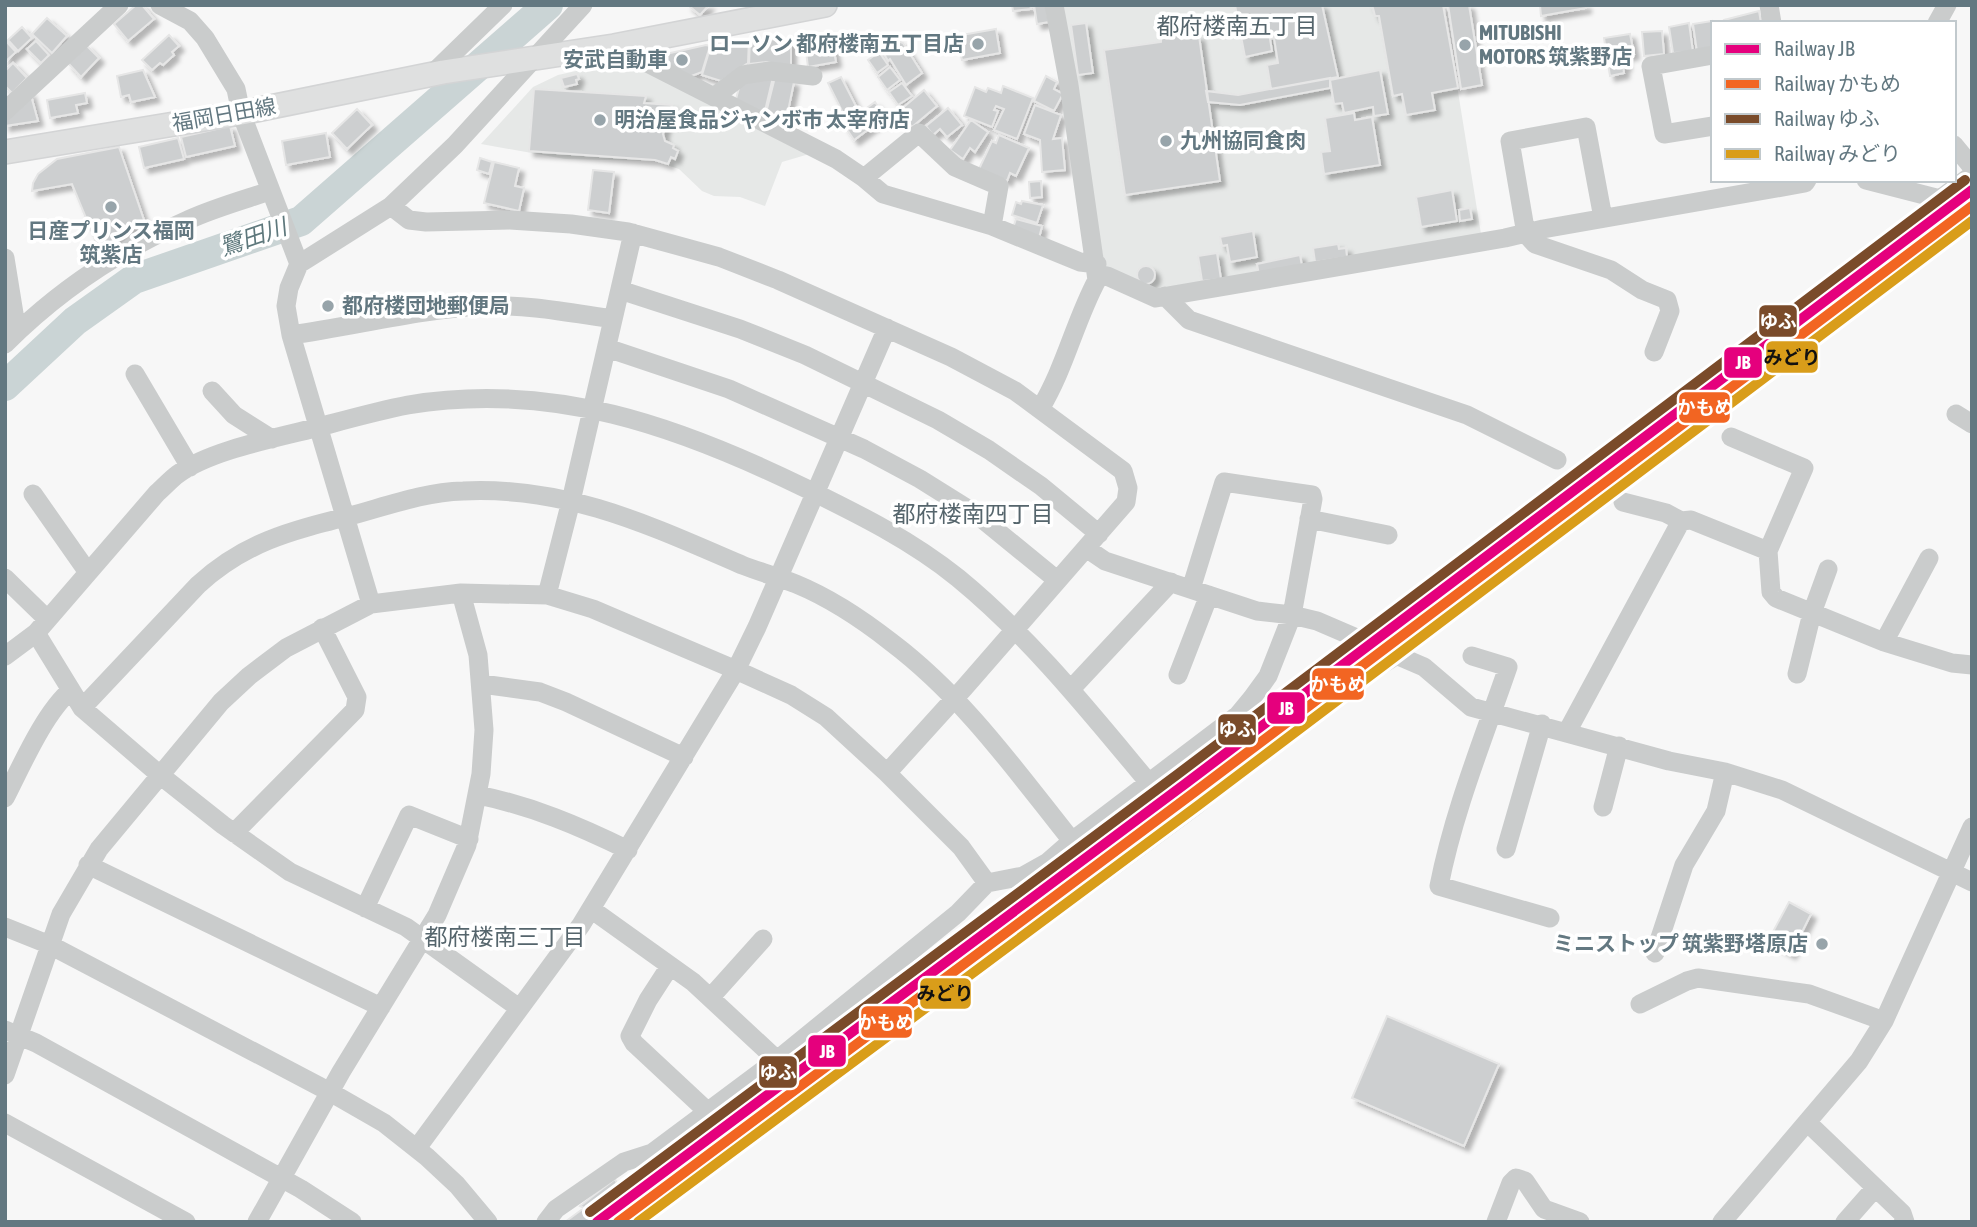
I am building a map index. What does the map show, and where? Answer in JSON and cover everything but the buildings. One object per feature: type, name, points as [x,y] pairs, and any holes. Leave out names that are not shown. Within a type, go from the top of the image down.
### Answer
[{"type":"main road","points":[[527,58],[614,46],[746,12],[825,5]]},
{"type":"main road","name":"福岡日田線","points":[[5,152],[241,113],[527,58]]},
{"type":"street","points":[[5,111],[119,5]]},
{"type":"street","points":[[160,5],[190,21],[205,38],[236,89],[241,113],[295,256],[286,306],[291,335],[371,604]]},
{"type":"street","points":[[437,74],[503,5]]},
{"type":"street","points":[[295,256],[391,206],[455,145],[527,58],[583,5]]},
{"type":"street","points":[[1040,409],[1052,389],[1097,280],[1069,85],[1054,5]]},
{"type":"street","points":[[1938,21],[1947,5]]},
{"type":"street","points":[[614,46],[836,159],[883,194],[992,226],[1097,269],[1156,298],[1806,182]]},
{"type":"street","points":[[1711,55],[1651,66],[1664,134],[1711,126]]},
{"type":"street","points":[[715,96],[743,75],[770,71],[813,76]]},
{"type":"street","points":[[1603,218],[1586,127],[1510,141],[1526,234],[1535,244],[1611,270],[1642,290],[1667,300],[1670,310],[1654,352]]},
{"type":"street","points":[[864,178],[919,134],[954,167],[999,186],[992,226]]},
{"type":"street","points":[[1956,147],[1972,167]]},
{"type":"street","points":[[1874,182],[1940,199],[1972,175]]},
{"type":"street","points":[[11,338],[36,313],[82,277],[138,244],[190,219],[272,196]]},
{"type":"street","points":[[391,206],[410,220],[522,220],[633,233],[731,262],[778,280],[962,362],[1015,391],[1123,471],[1129,496],[1126,502],[956,698],[887,773]]},
{"type":"street","points":[[547,596],[633,233]]},
{"type":"street","points":[[5,258],[11,338]]},
{"type":"street","points":[[620,290],[740,329],[805,355],[938,420],[989,450],[1041,486],[1092,541],[1105,561],[1257,611],[1317,621],[1424,667],[1471,707],[1542,724],[1669,761],[1725,772],[1782,790],[1972,882]]},
{"type":"street","points":[[1165,296],[1189,320],[1467,415],[1557,460]]},
{"type":"street","points":[[291,335],[372,320],[485,306],[536,308],[613,319]]},
{"type":"street","points":[[417,1148],[591,909],[736,670],[887,328]]},
{"type":"street","points":[[607,348],[729,389],[839,438],[920,479],[976,514],[1057,580]]},
{"type":"street","points":[[135,374],[191,467]]},
{"type":"street","points":[[212,391],[234,415],[272,439]]},
{"type":"street","points":[[5,656],[41,626],[157,493],[179,473],[191,467],[239,448],[409,405],[465,399],[523,399],[634,418],[701,440],[815,493],[907,541],[957,577],[1014,631],[1071,689],[1149,783]]},
{"type":"street","points":[[1731,437],[1804,468],[1768,551],[1771,592],[1782,601],[1884,642],[1952,663],[1972,665]]},
{"type":"street","points":[[546,1222],[556,1209],[624,1162],[652,1153],[776,1060],[958,913],[987,883],[1023,876],[1048,862],[1238,715],[1268,676],[1292,615],[1312,495],[1224,482],[1178,676]]},
{"type":"street","points":[[82,708],[215,570],[240,553],[283,534],[421,496],[461,491],[507,491],[571,502],[629,517],[763,574],[798,585],[834,604],[890,640],[956,698],[1072,841]]},
{"type":"street","points":[[33,494],[88,572]]},
{"type":"street","points":[[1623,502],[1666,513],[1681,522],[1691,520],[1768,551]]},
{"type":"street","points":[[1309,519],[1388,535]]},
{"type":"street","points":[[1567,732],[1681,522]]},
{"type":"street","points":[[1884,642],[1929,558]]},
{"type":"street","points":[[1797,674],[1812,613],[1828,569]]},
{"type":"street","points":[[5,578],[41,626],[82,708],[160,775],[234,833],[290,872],[406,927],[519,1008]]},
{"type":"street","points":[[1071,689],[1171,582]]},
{"type":"street","points":[[257,1222],[330,1092],[423,939],[454,880],[469,839],[478,795],[484,730],[478,655],[461,593]]},
{"type":"street","points":[[5,1075],[13,1033],[61,915],[89,865],[221,702],[248,676],[286,648],[371,604],[461,593],[547,596],[593,609],[736,670],[791,695],[826,717],[961,847],[987,883]]},
{"type":"street","points":[[234,833],[355,710],[357,697],[322,628]]},
{"type":"street","points":[[1004,947],[1195,806],[1340,690],[1397,655]]},
{"type":"street","points":[[1472,656],[1508,667],[1455,820],[1439,886],[1550,918]]},
{"type":"street","points":[[482,684],[518,688],[553,697],[684,757]]},
{"type":"street","points":[[5,798],[34,741],[64,696],[71,690]]},
{"type":"street","points":[[1506,849],[1542,724]]},
{"type":"street","points":[[1603,807],[1619,746]]},
{"type":"street","points":[[1655,953],[1684,865],[1716,811],[1725,772]]},
{"type":"street","points":[[478,795],[548,813],[628,850]]},
{"type":"street","points":[[365,908],[409,815],[469,839]]},
{"type":"street","points":[[1723,1222],[1859,1061],[1884,1021],[1972,827]]},
{"type":"street","points":[[89,865],[381,1007]]},
{"type":"street","points":[[591,909],[710,998],[776,1060]]},
{"type":"street","points":[[5,928],[50,945],[384,1123],[417,1148],[457,1185],[488,1222]]},
{"type":"street","points":[[710,998],[763,939]]},
{"type":"street","points":[[670,966],[648,1000],[630,1036],[634,1043],[707,1111]]},
{"type":"street","points":[[1640,1004],[1698,978],[1809,994],[1884,1021]]},
{"type":"street","points":[[13,1033],[282,1178],[352,1222]]},
{"type":"street","points":[[5,1123],[186,1222]]},
{"type":"street","points":[[1808,1123],[1902,1213],[1905,1222]]},
{"type":"street","points":[[1496,1222],[1511,1183],[1516,1178],[1525,1181],[1544,1209],[1580,1222]]},
{"type":"street","points":[[1845,1222],[1875,1188]]},
{"type":"shaded area","points":[[1061,5],[1444,5],[1481,234],[1153,293],[1105,270]]},
{"type":"shaded area","name":"明治屋食品ジャンボ市 太宰府店","points":[[634,58],[816,152],[782,162],[765,206],[740,197],[714,196],[702,191],[679,169],[654,161],[565,159],[481,144],[533,87],[558,75]]},
{"type":"waterway","name":"鷺田川","points":[[5,386],[75,321],[134,279],[301,221],[548,5]]},
{"type":"rail line","name":"ゆふ","points":[[590,1212],[1178,774],[1965,180]]},
{"type":"rail line","name":"JB","points":[[597,1222],[1185,784],[1972,190]]},
{"type":"rail line","name":"かもめ","points":[[618,1222],[1192,794],[1972,206]]},
{"type":"rail line","name":"みどり","points":[[638,1222],[1200,804],[1972,221]]},
{"type":"place","name":"ローソン 都府楼南五丁目店","points":[[978,44]]},
{"type":"place","name":"MITUBISHI MOTORS 筑紫野店","points":[[1465,45]]},
{"type":"place","name":"安武自動車","points":[[682,60]]},
{"type":"place","name":"明治屋食品ジャンボ市 太宰府店","points":[[600,120]]},
{"type":"place","name":"九州協同食肉","points":[[1166,141]]},
{"type":"place","name":"日産プリンス福岡 筑紫店","points":[[111,207]]},
{"type":"place","name":"都府楼団地郵便局","points":[[328,306]]},
{"type":"place","name":"ミニストップ 筑紫野塔原店","points":[[1822,944]]},
{"type":"district","name":"都府楼南五丁目","points":[[1237,26]]},
{"type":"district","name":"都府楼南四丁目","points":[[973,514]]},
{"type":"district","name":"都府楼南三丁目","points":[[505,937]]}]
